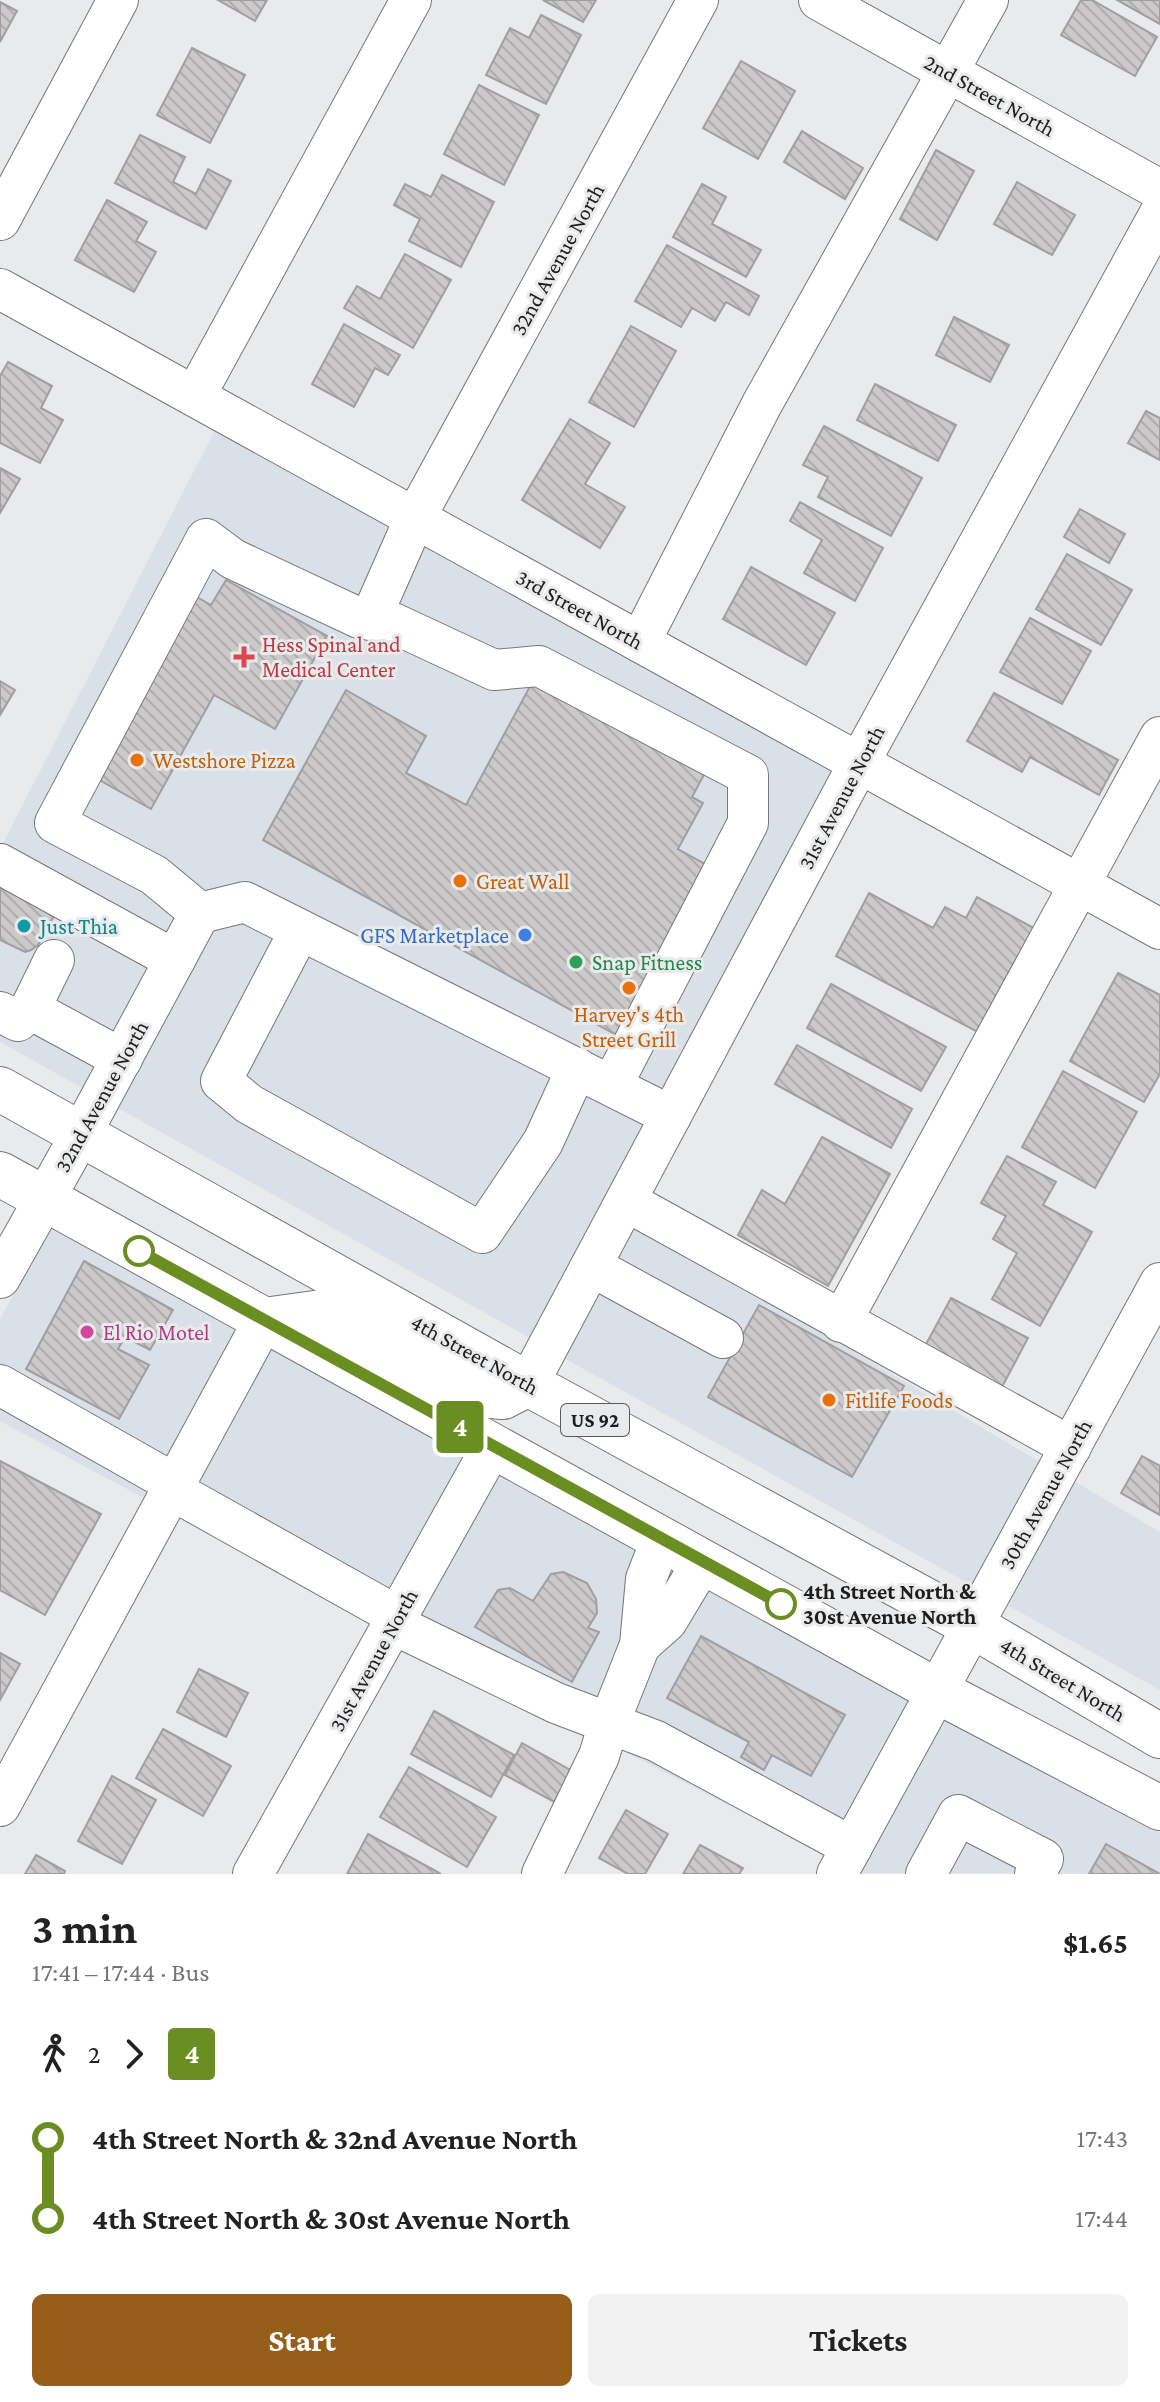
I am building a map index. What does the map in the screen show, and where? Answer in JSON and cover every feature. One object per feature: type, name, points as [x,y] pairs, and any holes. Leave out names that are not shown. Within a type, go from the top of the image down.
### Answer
[{"type":"main road","name":"4th Street North","points":[[0,1089],[528,1384],[973,1626],[1160,1736]]},
{"type":"main road","points":[[0,1174],[937,1691],[1160,1808]]},
{"type":"main road","points":[[264,1320],[322,1312],[478,1395],[503,1397],[528,1384]]},
{"type":"street","points":[[0,220],[118,0]]},
{"type":"street","points":[[195,396],[411,0]]},
{"type":"street","name":"32nd Avenue North","points":[[370,620],[415,518],[698,0]]},
{"type":"street","name":"2nd Street North","points":[[819,0],[1160,190]]},
{"type":"street","points":[[640,642],[762,404],[988,0]]},
{"type":"street","name":"31st Avenue North","points":[[528,1384],[859,763],[1160,213]]},
{"type":"street","name":"3rd Street North","points":[[0,289],[1160,929]]},
{"type":"street","points":[[300,930],[221,1081],[249,1104],[482,1233],[543,1142],[594,1077],[748,823],[748,775],[539,666],[494,670],[393,623],[359,618],[233,559],[206,539],[55,823],[154,875],[200,913],[245,902],[300,930],[594,1077],[671,1116]]},
{"type":"street","points":[[841,1322],[1160,737]]},
{"type":"street","points":[[0,864],[175,960]]},
{"type":"street","name":"32nd Avenue North","points":[[0,1278],[200,913]]},
{"type":"street","points":[[54,960],[12,1021],[122,1059]]},
{"type":"street","points":[[626,1201],[1071,1447]]},
{"type":"street","points":[[591,1266],[723,1338]]},
{"type":"street","name":"30th Avenue North","points":[[844,1861],[1160,1283]]},
{"type":"street","points":[[0,1806],[264,1320]]},
{"type":"street","points":[[0,1385],[395,1620],[556,1703],[656,1741],[844,1861]]},
{"type":"street","name":"31st Avenue North","points":[[253,1874],[493,1445]]},
{"type":"street","points":[[542,1874],[599,1756],[640,1645],[646,1579],[662,1538]]},
{"type":"street","points":[[640,1645],[667,1621],[703,1561]]},
{"type":"street","points":[[926,1874],[958,1815],[1043,1859],[1035,1874]]},
{"type":"shaded area","points":[[216,428],[834,769],[530,1338],[118,1108],[225,908],[84,1089],[0,1042],[0,849]]},
{"type":"shaded area","points":[[637,1222],[1040,1462],[973,1586],[564,1358]]},
{"type":"shaded area","points":[[52,1226],[464,1456],[372,1620],[0,1421],[0,1319]]},
{"type":"shaded area","points":[[498,1475],[911,1698],[825,1855],[407,1639]]},
{"type":"shaded area","points":[[1074,1481],[1160,1532],[1160,1690],[1007,1605]]},
{"type":"shaded area","points":[[945,1717],[1160,1833],[1160,1874],[860,1873]]},
{"type":"building","points":[[218,0],[267,0],[255,21]]},
{"type":"building","points":[[543,0],[596,0],[583,22]]},
{"type":"building","points":[[1081,0],[1092,0],[1157,37],[1135,76],[1061,35]]},
{"type":"building","points":[[1117,0],[1160,0],[1160,24]]},
{"type":"building","points":[[0,2],[17,11],[0,42]]},
{"type":"building","points":[[541,15],[581,35],[546,104],[486,75],[510,28],[529,38]]},
{"type":"building","points":[[192,48],[245,75],[210,143],[157,115]]},
{"type":"building","points":[[741,61],[795,91],[758,159],[703,128]]},
{"type":"building","points":[[479,85],[539,115],[504,185],[444,154]]},
{"type":"building","points":[[802,131],[863,168],[845,199],[784,162]]},
{"type":"building","points":[[140,135],[185,157],[173,182],[196,194],[208,169],[231,181],[206,229],[115,183]]},
{"type":"building","points":[[936,150],[974,171],[937,240],[900,219]]},
{"type":"building","points":[[442,175],[494,202],[461,267],[409,241],[420,219],[394,205],[405,184],[431,197]]},
{"type":"building","points":[[1017,182],[1075,215],[1052,255],[994,224]]},
{"type":"building","points":[[702,184],[726,197],[712,224],[761,250],[746,277],[673,237]]},
{"type":"building","points":[[107,200],[147,222],[136,241],[156,252],[134,292],[75,260]]},
{"type":"building","points":[[667,245],[759,296],[749,315],[726,302],[715,321],[692,308],[681,327],[635,301]]},
{"type":"building","points":[[405,254],[451,280],[413,348],[344,308],[357,286],[380,299]]},
{"type":"building","points":[[954,317],[1009,345],[990,382],[936,355]]},
{"type":"building","points":[[344,324],[400,355],[388,375],[375,368],[354,407],[312,384]]},
{"type":"building","points":[[631,326],[676,351],[634,427],[589,402]]},
{"type":"building","points":[[8,362],[52,386],[41,408],[63,420],[40,463],[0,443],[0,376]]},
{"type":"building","points":[[875,384],[956,425],[938,461],[857,420]]},
{"type":"building","points":[[1146,411],[1160,418],[1160,460],[1128,443]]},
{"type":"building","points":[[570,419],[610,443],[585,484],[625,507],[600,548],[522,500]]},
{"type":"building","points":[[824,426],[922,478],[891,536],[818,497],[828,477],[803,465]]},
{"type":"building","points":[[0,468],[20,479],[0,513]]},
{"type":"building","points":[[800,502],[883,548],[855,601],[804,573],[822,540],[790,521]]},
{"type":"building","points":[[1080,509],[1125,534],[1109,563],[1064,537]]},
{"type":"building","points":[[1067,554],[1132,590],[1101,645],[1036,609]]},
{"type":"building","points":[[751,567],[835,613],[806,665],[723,619]]},
{"type":"building","points":[[226,580],[327,636],[275,729],[214,695],[151,809],[87,773],[188,592],[211,605]]},
{"type":"building","points":[[1030,618],[1091,651],[1062,704],[1000,672]]},
{"type":"building","points":[[535,677],[706,771],[692,797],[703,803],[678,849],[712,868],[618,1036],[263,840],[346,690],[426,736],[406,773],[466,805]]},
{"type":"building","points":[[0,681],[15,690],[0,715]]},
{"type":"building","points":[[994,693],[1118,760],[1099,795],[1030,757],[1022,772],[967,741]]},
{"type":"building","name":"Just Thia","points":[[0,881],[56,912],[38,945],[31,950],[25,952],[0,940]]},
{"type":"building","points":[[869,893],[933,928],[945,907],[966,918],[977,897],[1041,932],[985,1036],[836,956]]},
{"type":"building","points":[[1118,973],[1160,995],[1160,1074],[1144,1102],[1070,1061]]},
{"type":"building","points":[[831,984],[946,1047],[921,1091],[807,1028]]},
{"type":"building","points":[[797,1045],[912,1109],[891,1148],[775,1084]]},
{"type":"building","points":[[1063,1071],[1137,1112],[1095,1188],[1022,1147]]},
{"type":"building","points":[[822,1137],[890,1174],[828,1286],[738,1235],[762,1190],[785,1204]]},
{"type":"building","points":[[1007,1156],[1056,1182],[1043,1205],[1092,1232],[1040,1326],[992,1299],[1017,1253],[993,1239],[1006,1216],[981,1203]]},
{"type":"building","points":[[84,1261],[173,1310],[150,1350],[125,1337],[118,1349],[149,1365],[119,1419],[26,1369]]},
{"type":"building","points":[[951,1298],[1028,1338],[1002,1387],[925,1346]]},
{"type":"building","points":[[759,1305],[904,1386],[852,1477],[708,1397]]},
{"type":"building","points":[[1142,1456],[1160,1466],[1160,1515],[1121,1493]]},
{"type":"building","points":[[0,1461],[101,1514],[45,1615],[0,1590]]},
{"type":"building","points":[[563,1572],[587,1583],[596,1599],[597,1613],[588,1628],[599,1632],[572,1682],[475,1627],[498,1590],[510,1588],[533,1601],[551,1574]]},
{"type":"building","points":[[701,1636],[845,1715],[811,1776],[772,1755],[764,1770],[741,1757],[749,1742],[667,1698]]},
{"type":"building","points":[[0,1653],[20,1664],[0,1700]]},
{"type":"building","points":[[199,1669],[248,1693],[226,1737],[177,1712]]},
{"type":"building","points":[[434,1711],[514,1755],[491,1797],[411,1754]]},
{"type":"building","points":[[163,1729],[231,1766],[203,1816],[136,1778]]},
{"type":"building","points":[[522,1743],[572,1771],[554,1802],[505,1775]]},
{"type":"building","points":[[409,1767],[496,1817],[467,1867],[380,1817]]},
{"type":"building","points":[[112,1776],[156,1800],[122,1864],[78,1841]]},
{"type":"building","points":[[626,1810],[668,1834],[645,1874],[628,1874],[599,1858]]},
{"type":"building","points":[[368,1834],[441,1874],[347,1874]]},
{"type":"building","points":[[1106,1844],[1160,1874],[1089,1874]]},
{"type":"building","points":[[700,1845],[743,1868],[739,1874],[683,1874]]},
{"type":"building","points":[[36,1855],[65,1871],[64,1874],[25,1874]]},
{"type":"bus line","name":"4","points":[[139,1251],[781,1604]]},
{"type":"place","name":"Hess Spinal and Medical Center","points":[[244,657]]},
{"type":"place","name":"Westshore Pizza","points":[[137,760]]},
{"type":"place","name":"Great Wall","points":[[460,881]]},
{"type":"place","name":"Just Thia","points":[[24,926]]},
{"type":"place","name":"GFS Marketplace","points":[[525,935]]},
{"type":"place","name":"Snap Fitness","points":[[576,962]]},
{"type":"place","name":"Harvey's 4th Street Grill","points":[[629,988]]},
{"type":"place","name":"El Rio Motel","points":[[87,1332]]},
{"type":"place","name":"Fitlife Foods","points":[[829,1400]]},
{"type":"place","name":"4th Street North & 30st Avenue North","points":[[781,1604]]}]
